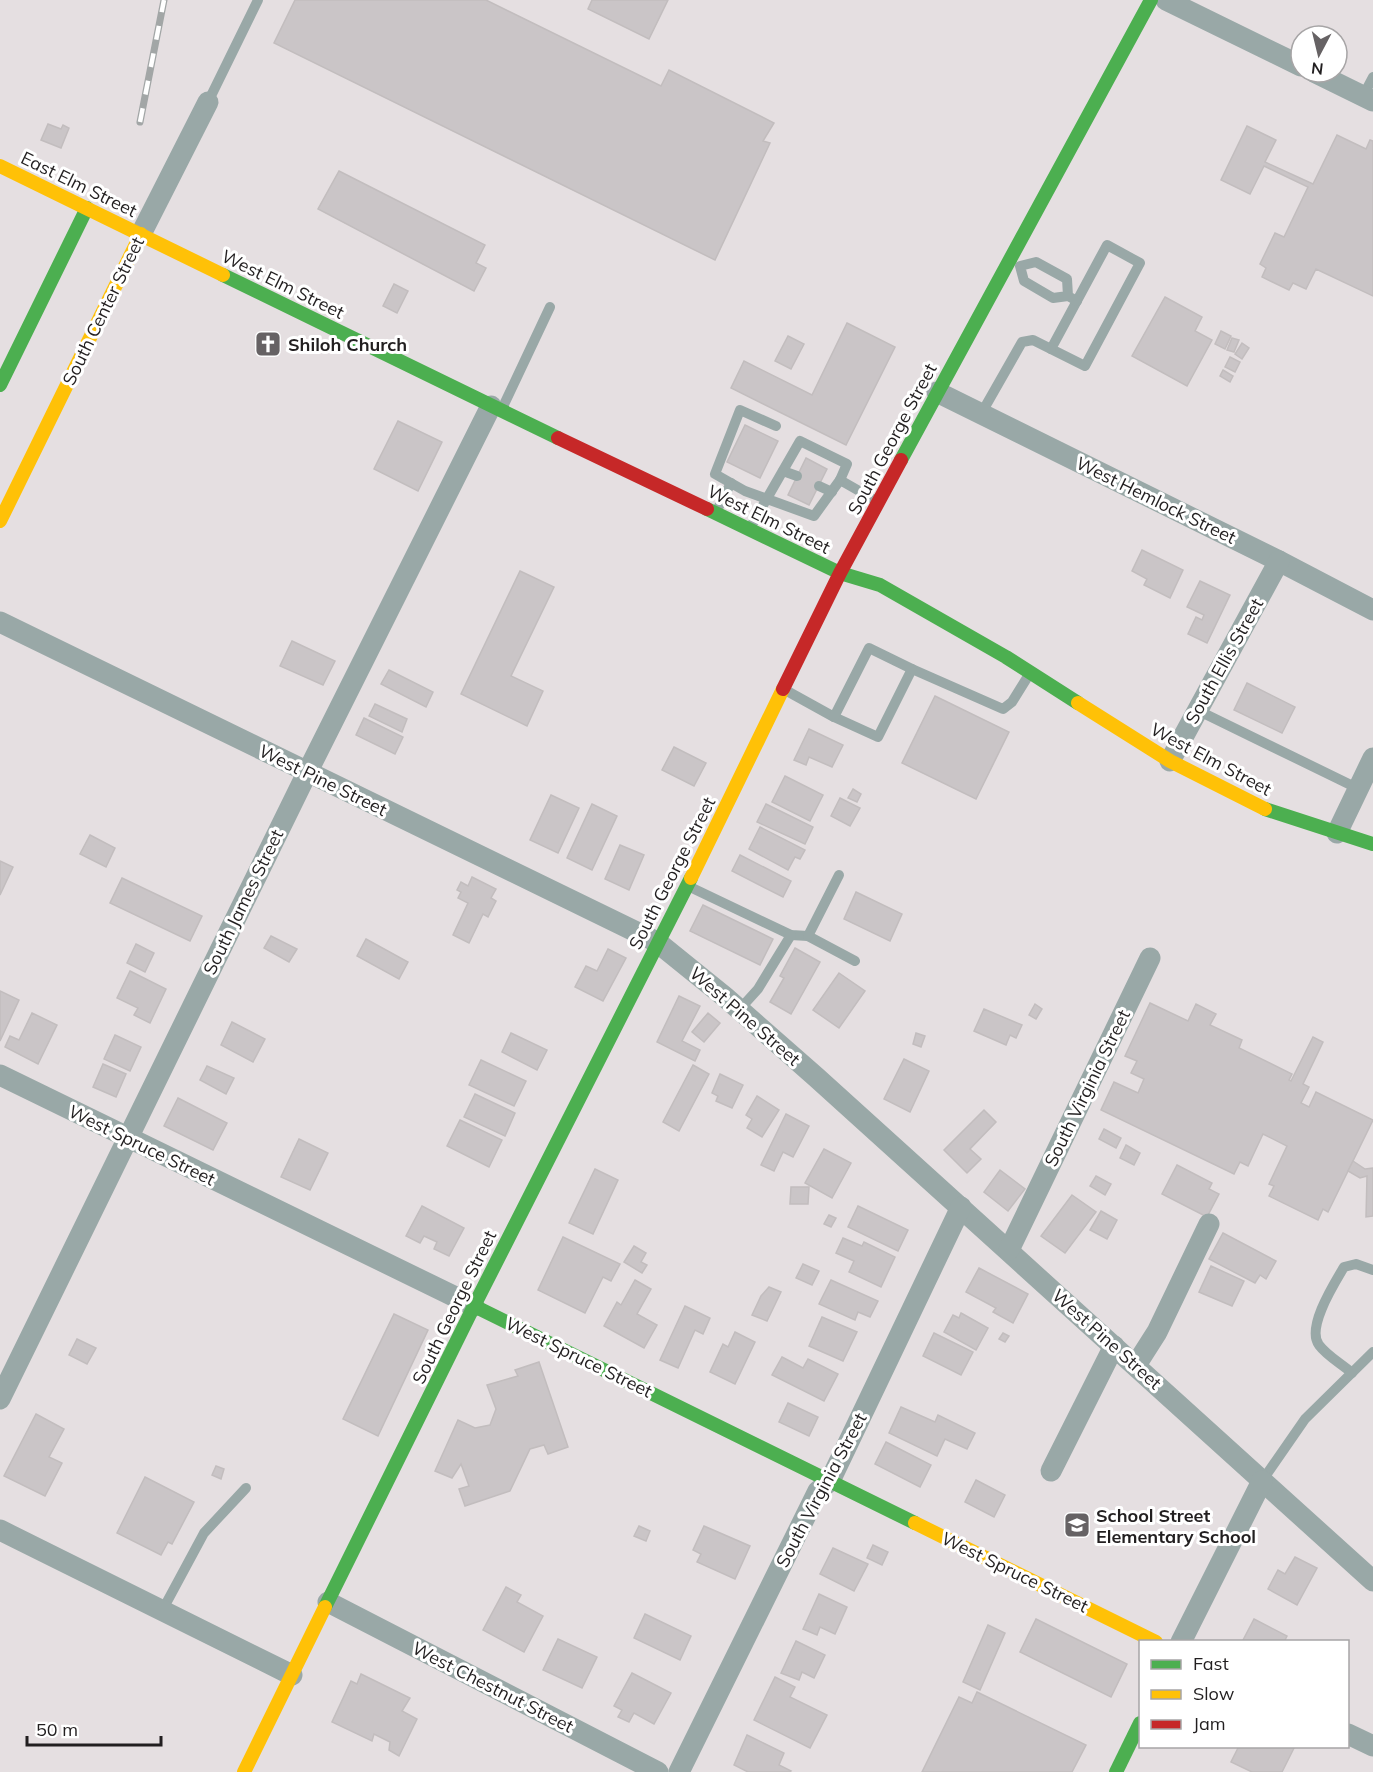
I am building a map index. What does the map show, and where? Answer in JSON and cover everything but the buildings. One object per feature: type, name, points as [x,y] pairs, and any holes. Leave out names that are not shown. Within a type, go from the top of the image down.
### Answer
[{"type":"street","name":"South George Street","points":[[244,1772],[474,1306],[687,886],[840,573],[937,392],[1015,263],[1151,0]]},
{"type":"street","points":[[1166,0],[1289,60]]},
{"type":"street","points":[[1338,84],[1368,99]]},
{"type":"street","name":"South Center Street","points":[[0,521],[208,102]]},
{"type":"street","name":"East Elm Street","points":[[0,166],[141,234]]},
{"type":"street","points":[[0,385],[87,208]]},
{"type":"street","name":"West Elm Street","points":[[141,234],[715,514],[840,573],[880,585],[1030,673],[1170,761],[1263,808],[1373,844]]},
{"type":"street","name":"West Hemlock Street","points":[[937,392],[1373,610]]},
{"type":"street","name":"South James Street","points":[[0,1399],[307,773],[496,409]]},
{"type":"street","name":"South Ellis Street","points":[[1170,761],[1279,561]]},
{"type":"street","name":"West Pine Street","points":[[0,622],[657,942],[739,1010],[961,1207],[1373,1581]]},
{"type":"street","points":[[1337,833],[1373,758]]},
{"type":"street","name":"South Virginia Street","points":[[1009,1250],[1150,958]]},
{"type":"street","name":"West Spruce Street","points":[[0,1075],[1154,1640]]},
{"type":"street","name":"South Virginia Street","points":[[679,1772],[818,1491],[830,1481],[961,1207]]},
{"type":"street","points":[[1136,1365],[1157,1332],[1209,1224]]},
{"type":"street","points":[[1051,1471],[1114,1346]]},
{"type":"street","points":[[1182,1640],[1262,1481]]},
{"type":"street","points":[[0,1530],[292,1675]]},
{"type":"street","name":"West Chestnut Street","points":[[328,1602],[658,1772]]},
{"type":"street","points":[[1116,1772],[1139,1725]]},
{"type":"street","points":[[1349,1735],[1373,1746]]},
{"type":"lane","points":[[208,102],[258,0]]},
{"type":"lane","points":[[1368,99],[1373,77]]},
{"type":"lane","points":[[981,414],[1022,342],[1033,340],[1084,366],[1140,263],[1107,245],[1072,299],[1051,349]]},
{"type":"lane","points":[[1036,262],[1067,279],[1072,299],[1053,298],[1024,281],[1015,263],[1036,262]]},
{"type":"lane","points":[[496,409],[550,307]]},
{"type":"lane","points":[[749,530],[766,498],[800,441],[847,464],[840,480],[814,516],[766,498],[745,491],[715,474],[740,410],[776,426]]},
{"type":"lane","points":[[783,471],[797,476]]},
{"type":"lane","points":[[840,480],[878,502]]},
{"type":"lane","points":[[715,514],[731,483]]},
{"type":"lane","points":[[819,486],[832,492]]},
{"type":"lane","points":[[834,717],[869,648],[1004,709],[1012,702],[1030,673]]},
{"type":"lane","points":[[784,689],[834,717],[878,737],[912,669]]},
{"type":"lane","points":[[1197,710],[1357,788]]},
{"type":"lane","points":[[808,936],[839,875]]},
{"type":"lane","points":[[687,886],[791,935],[808,936],[855,961]]},
{"type":"lane","points":[[739,1010],[758,989],[791,935]]},
{"type":"lane","points":[[1352,1373],[1319,1346],[1315,1338],[1315,1325],[1344,1267],[1356,1264],[1373,1270]]},
{"type":"lane","points":[[1262,1481],[1305,1419],[1373,1352]]},
{"type":"lane","points":[[162,1611],[204,1533],[246,1488]]},
{"type":"railway","points":[[140,122],[164,0]]},
{"type":"traffic: fast","points":[[901,460],[1151,0]]},
{"type":"traffic: fast","points":[[0,385],[87,208]]},
{"type":"traffic: fast","points":[[223,275],[558,438]]},
{"type":"traffic: fast","points":[[707,509],[840,573],[880,585],[1006,657],[1078,703]]},
{"type":"traffic: fast","points":[[1265,809],[1373,844]]},
{"type":"traffic: fast","points":[[325,1607],[474,1306],[691,878]]},
{"type":"traffic: fast","points":[[474,1306],[915,1523]]},
{"type":"traffic: fast","points":[[1116,1772],[1139,1725]]},
{"type":"traffic: slow","points":[[0,166],[223,275]]},
{"type":"traffic: slow","points":[[0,521],[141,234]]},
{"type":"traffic: slow","points":[[691,878],[783,689]]},
{"type":"traffic: slow","points":[[1078,703],[1170,761],[1265,809]]},
{"type":"traffic: slow","points":[[915,1523],[1152,1640]]},
{"type":"traffic: slow","points":[[244,1772],[325,1607]]},
{"type":"traffic: jam","points":[[558,438],[707,509]]},
{"type":"traffic: jam","points":[[783,689],[840,573],[901,460]]},
{"type":"place","name":"Shiloh Church","points":[[268,344]]},
{"type":"place","name":"School Street Elementary School","points":[[1077,1525]]}]
